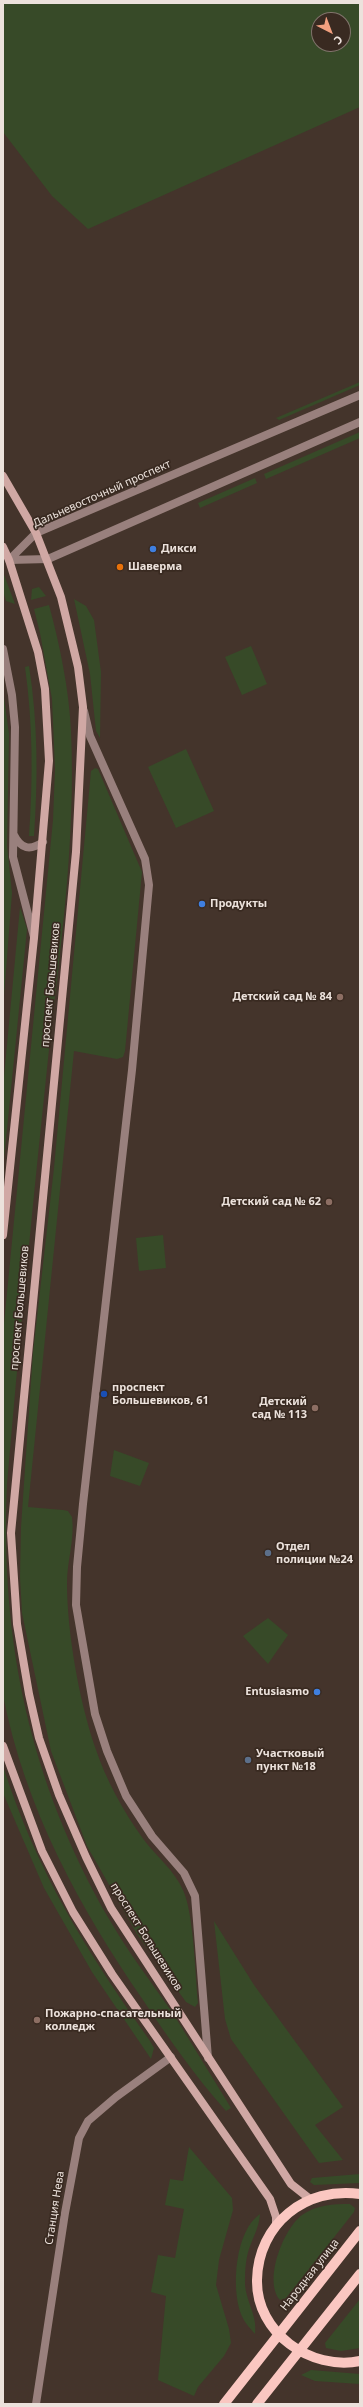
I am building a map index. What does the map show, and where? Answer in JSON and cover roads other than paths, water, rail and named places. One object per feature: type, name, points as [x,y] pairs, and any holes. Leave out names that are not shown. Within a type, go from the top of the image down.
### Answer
[{"type":"main road","name":"проспект Большевиков","points":[[3,476],[36,533],[48,558],[62,597],[76,660],[83,707],[76,852],[11,1533],[16,1624],[39,1738],[59,1795],[86,1857],[111,1908],[208,2059],[260,2135],[291,2184],[310,2199]]},
{"type":"main road","name":"проспект Большевиков","points":[[3,547],[9,560],[38,652],[45,689],[49,761],[34,938],[3,1235]]},
{"type":"main road","points":[[3,1746],[42,1852],[73,1912],[112,1974],[270,2199],[276,2217],[276,2226]]},
{"type":"main road","points":[[360,2194],[336,2193],[310,2199],[286,2214],[276,2226],[262,2256],[257,2280],[260,2298],[268,2317],[278,2334],[299,2351],[324,2361],[338,2363],[360,2361]]},
{"type":"main road","name":"Народная улица","points":[[224,2404],[360,2231]]},
{"type":"main road","points":[[258,2404],[360,2274]]},
{"type":"street","name":"Дальневосточный проспект","points":[[9,560],[36,533],[360,395]]},
{"type":"street","points":[[9,560],[48,558],[360,422]]},
{"type":"street","points":[[3,649],[12,695],[15,727],[16,761],[12,832],[13,857],[34,938]]},
{"type":"street","points":[[83,707],[90,736],[145,859],[149,885],[132,1070],[84,1488],[76,1567],[76,1605],[95,1714],[116,1774],[138,1817],[184,1874],[195,1896],[208,2059]]},
{"type":"street","points":[[12,832],[18,843],[23,848],[29,848],[43,842]]},
{"type":"street","name":"Станция Нева","points":[[36,2404],[64,2220],[79,2138],[88,2121],[99,2111],[171,2057]]},
{"type":"place","name":"Дикси","points":[[153,549]]},
{"type":"place","name":"Шаверма","points":[[120,567]]},
{"type":"place","name":"Продукты","points":[[202,904]]},
{"type":"place","name":"Детский сад № 84","points":[[340,997]]},
{"type":"place","name":"Детский сад № 62","points":[[329,1202]]},
{"type":"place","name":"проспект Большевиков, 61","points":[[104,1394]]},
{"type":"place","name":"Детский сад № 113","points":[[315,1408]]},
{"type":"place","name":"Отдел полиции №24","points":[[268,1553]]},
{"type":"place","name":"Entusiasmo","points":[[317,1692]]},
{"type":"place","name":"Участковый пункт №18","points":[[248,1760]]},
{"type":"place","name":"Пожарно-спасательный колледж","points":[[37,2020]]}]
